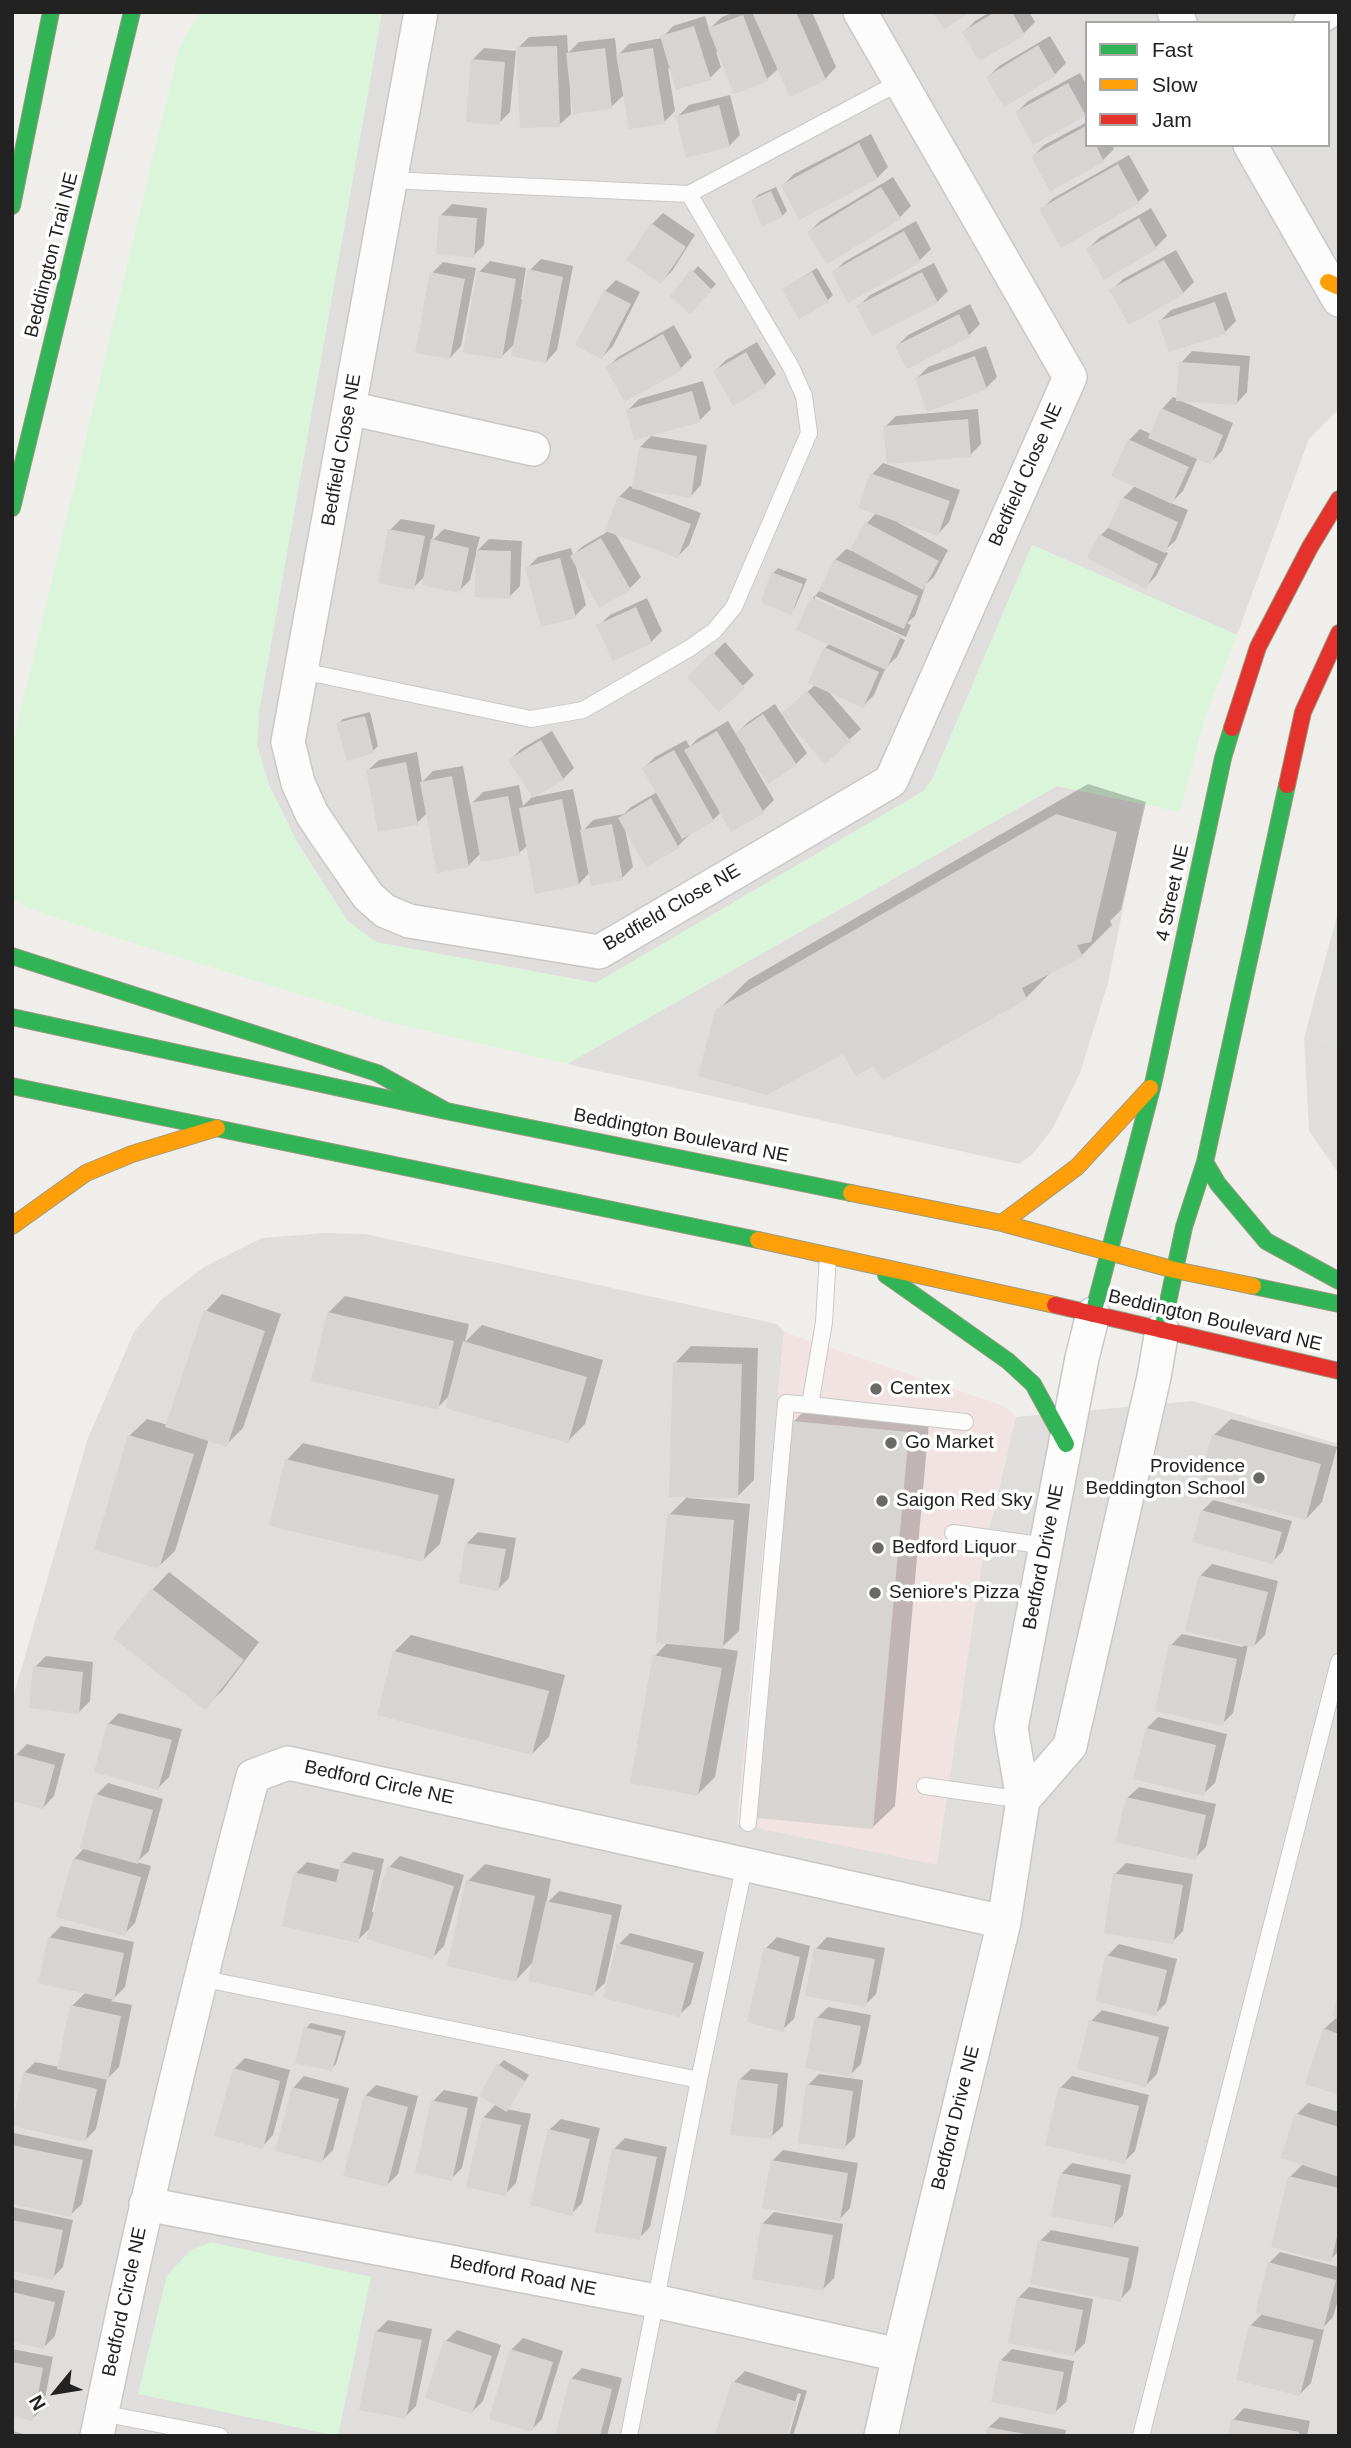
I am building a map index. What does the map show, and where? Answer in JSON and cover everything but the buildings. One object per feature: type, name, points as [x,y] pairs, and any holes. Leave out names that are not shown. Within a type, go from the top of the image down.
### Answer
[{"type":"main road","points":[[12,206],[51,12]]},
{"type":"main road","name":"Beddington Trail NE","points":[[12,508],[132,12]]},
{"type":"main road","name":"4 Street NE","points":[[1093,1314],[1153,1084],[1223,758],[1258,647],[1310,547],[1339,499]]},
{"type":"main road","points":[[1162,1330],[1184,1227],[1205,1162],[1303,712],[1339,633]]},
{"type":"main road","points":[[12,956],[377,1073],[446,1111]]},
{"type":"main road","name":"Beddington Boulevard NE","points":[[12,1017],[446,1111],[1002,1223],[1175,1270],[1339,1304]]},
{"type":"main road","points":[[1002,1223],[1077,1167],[1153,1084]]},
{"type":"main road","name":"Beddington Boulevard NE","points":[[12,1086],[828,1256],[1339,1371]]},
{"type":"main road","points":[[12,1226],[86,1173],[132,1154],[217,1128]]},
{"type":"main road","points":[[1205,1162],[1218,1184],[1266,1241],[1339,1281]]},
{"type":"main road","points":[[873,1266],[1008,1361],[1033,1384],[1066,1444]]},
{"type":"street","name":"Bedfield Close NE","points":[[421,12],[288,742],[298,783],[312,814],[368,897],[385,911],[409,921],[598,952],[891,781],[1070,377],[860,12]]},
{"type":"street","points":[[1251,147],[1335,289]]},
{"type":"street","points":[[349,408],[533,449]]},
{"type":"street","name":"Bedford Drive NE","points":[[881,2436],[1004,1922],[1023,1800],[1011,1728],[1093,1314]]},
{"type":"street","points":[[1023,1800],[1070,1746],[1154,1377],[1162,1330]]},
{"type":"street","name":"Bedford Circle NE","points":[[99,2424],[146,2204],[200,1978],[253,1776],[288,1763],[1004,1922]]},
{"type":"street","name":"Bedford Road NE","points":[[146,2204],[655,2301],[899,2356]]},
{"type":"lane","points":[[389,180],[689,194],[900,82]]},
{"type":"lane","points":[[302,671],[531,719],[583,710],[690,648],[714,631],[734,607],[809,433],[804,396],[792,367],[689,194]]},
{"type":"lane","points":[[810,1405],[824,1322],[828,1256]]},
{"type":"lane","points":[[748,1823],[786,1403],[965,1422]]},
{"type":"lane","points":[[953,1533],[1047,1546]]},
{"type":"lane","points":[[1141,2436],[1339,1662]]},
{"type":"lane","points":[[925,1786],[1023,1800]]},
{"type":"lane","points":[[629,2436],[745,1863]]},
{"type":"lane","points":[[200,1978],[699,2080]]},
{"type":"lane","points":[[99,2424],[220,2436]]},
{"type":"shaded area","points":[[382,12],[1339,12],[1339,409],[1309,439],[1237,635],[1032,545],[933,778],[924,791],[596,983],[375,942],[348,922],[298,844],[269,785],[257,746],[259,711]]},
{"type":"shaded area","points":[[1057,786],[1144,804],[1108,983],[1080,1073],[1053,1128],[1033,1154],[1019,1164],[567,1064]]},
{"type":"shaded area","points":[[1339,908],[1339,1174],[1309,1131],[1304,1038]]},
{"type":"shaded area","points":[[1339,938],[1339,1037],[1336,1048],[1312,1041]]},
{"type":"shaded area","points":[[324,1233],[365,1234],[777,1324],[784,1332],[737,1824],[983,1555],[1016,1417],[1193,1401],[1339,1444],[1339,2436],[12,2436],[12,1701],[88,1438],[134,1332],[160,1301],[204,1267],[262,1238]]},
{"type":"shaded area","points":[[784,1332],[1004,1406],[1016,1417],[983,1555],[937,1865],[737,1824]]},
{"type":"green space","points":[[200,12],[382,12],[259,711],[257,747],[269,785],[298,844],[348,921],[376,942],[596,983],[924,791],[933,778],[1032,545],[1237,635],[1204,720],[1180,812],[1057,786],[567,1064],[389,1022],[107,935],[25,907],[12,898],[12,747],[179,49]]},
{"type":"green space","points":[[211,2242],[371,2277],[338,2436],[138,2394],[167,2275],[190,2251]]},
{"type":"traffic: fast","points":[[12,206],[51,12]]},
{"type":"traffic: fast","points":[[12,508],[132,12]]},
{"type":"traffic: fast","points":[[1093,1314],[1153,1084],[1223,758],[1232,728]]},
{"type":"traffic: fast","points":[[1162,1330],[1184,1227],[1205,1162],[1287,785]]},
{"type":"traffic: fast","points":[[12,956],[377,1073],[446,1111]]},
{"type":"traffic: fast","points":[[12,1017],[446,1111],[851,1193]]},
{"type":"traffic: fast","points":[[12,1086],[758,1240]]},
{"type":"traffic: fast","points":[[1205,1162],[1218,1184],[1266,1241],[1339,1281]]},
{"type":"traffic: fast","points":[[886,1275],[1008,1361],[1033,1384],[1066,1444]]},
{"type":"traffic: fast","points":[[1253,1286],[1339,1304]]},
{"type":"traffic: slow","points":[[1328,282],[1339,287]]},
{"type":"traffic: slow","points":[[1002,1223],[1077,1167],[1150,1088]]},
{"type":"traffic: slow","points":[[12,1226],[86,1173],[132,1154],[217,1128]]},
{"type":"traffic: slow","points":[[851,1193],[1002,1223],[1175,1270],[1253,1286]]},
{"type":"traffic: slow","points":[[758,1240],[1055,1305]]},
{"type":"traffic: jam","points":[[1232,728],[1258,647],[1310,547],[1339,499]]},
{"type":"traffic: jam","points":[[1287,785],[1303,712],[1339,633]]},
{"type":"traffic: jam","points":[[1055,1305],[1339,1371]]},
{"type":"place","name":"Centex","points":[[876,1389]]},
{"type":"place","name":"Go Market","points":[[891,1443]]},
{"type":"place","name":"Providence Beddington School","points":[[1259,1478]]},
{"type":"place","name":"Saigon Red Sky","points":[[882,1501]]},
{"type":"place","name":"Bedford Liquor","points":[[878,1548]]},
{"type":"place","name":"Seniore's Pizza","points":[[875,1593]]}]
